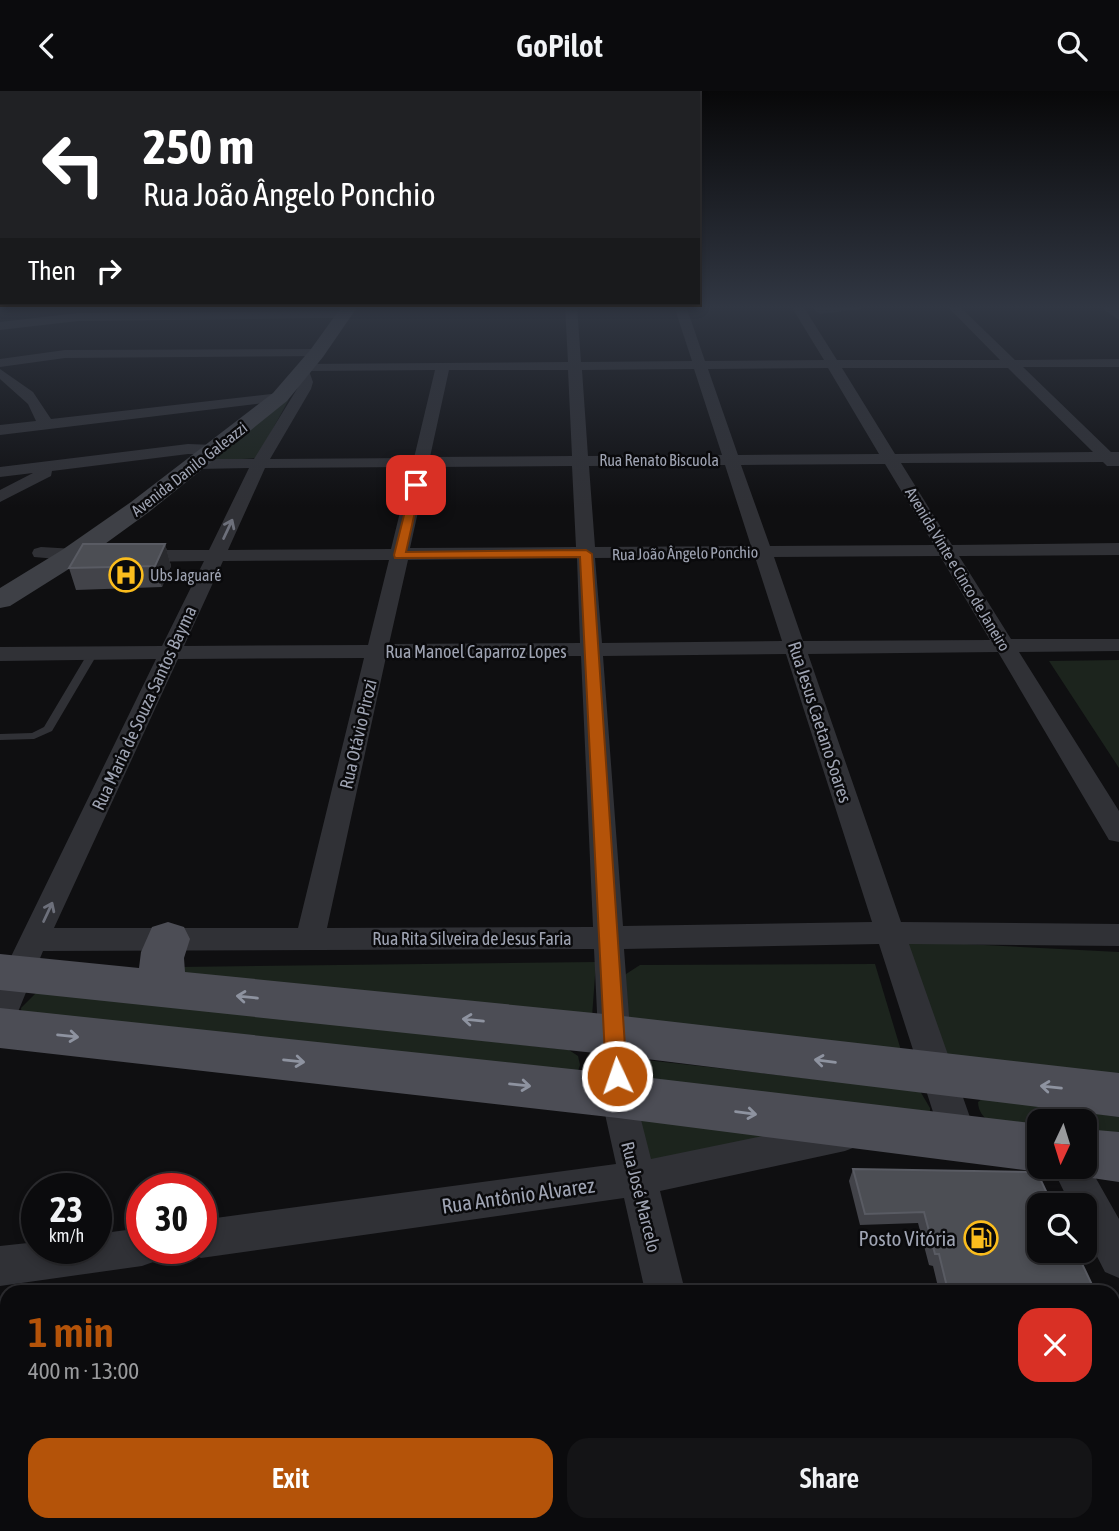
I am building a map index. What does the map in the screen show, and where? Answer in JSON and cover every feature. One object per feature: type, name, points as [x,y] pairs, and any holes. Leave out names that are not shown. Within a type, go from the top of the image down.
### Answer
[{"type":"main road","name":"Avenida Danilo Galeazzi","points":[[0,578],[115,504],[200,454],[251,400],[284,373]]},
{"type":"main road","name":"Avenida Danilo Galeazzi","points":[[0,600],[71,556],[200,454],[280,397],[296,373]]},
{"type":"main road","points":[[166,988],[160,972],[162,954],[168,939]]},
{"type":"main road","points":[[18,962],[166,988],[614,1035],[1119,1094]]},
{"type":"main road","points":[[0,1028],[618,1096],[1027,1147]]},
{"type":"main road","points":[[1097,1154],[1119,1157]]},
{"type":"street","points":[[0,373],[28,394],[41,409],[46,425]]},
{"type":"street","name":"Rua Maria de Souza Santos Bayma","points":[[0,1020],[18,962],[260,462],[304,389],[305,373]]},
{"type":"street","name":"Rua Otávio Pirozi","points":[[310,939],[441,373]]},
{"type":"street","name":"Rua José Marcelo","points":[[575,373],[618,1096],[663,1285]]},
{"type":"street","name":"Rua Jesus Caetano Soares","points":[[704,373],[960,1140]]},
{"type":"street","name":"Avenida Vinte e Cinco de Janeiro","points":[[840,373],[1119,833]]},
{"type":"street","points":[[1023,373],[1115,461]]},
{"type":"street","points":[[0,429],[280,397]]},
{"type":"street","name":"Rua Renato Biscuola","points":[[0,472],[200,454],[260,462],[733,459],[1115,461]]},
{"type":"street","points":[[0,497],[59,465]]},
{"type":"street","name":"Rua João Ângelo Ponchio","points":[[41,553],[71,556],[215,557],[1119,549]]},
{"type":"street","name":"Rua Manoel Caparroz Lopes","points":[[0,654],[1119,645]]},
{"type":"street","name":"Rua Rita Silveira de Jesus Faria","points":[[18,962],[168,939],[608,938],[890,933],[1119,935]]},
{"type":"street","name":"Rua Antônio Alvarez","points":[[217,1236],[636,1179],[874,1129]]},
{"type":"street","points":[[1076,1179],[1119,1258]]},
{"type":"street","points":[[0,1266],[126,1249]]},
{"type":"lane","points":[[0,737],[34,736],[48,729],[93,653]]},
{"type":"shaded area","points":[[289,399],[257,458],[216,461],[214,458]]},
{"type":"shaded area","points":[[1119,660],[1119,768],[1049,661]]},
{"type":"shaded area","points":[[907,941],[1119,952],[1119,1077],[947,1060]]},
{"type":"shaded area","points":[[596,962],[592,1017],[179,974],[179,967]]},
{"type":"shaded area","points":[[875,964],[903,1057],[630,1027],[622,1001],[626,974],[640,965]]},
{"type":"shaded area","points":[[37,992],[569,1050],[578,1056],[580,1065],[576,1077],[22,1017],[21,1008]]},
{"type":"shaded area","points":[[637,1059],[920,1091],[930,1108],[930,1124],[640,1090],[630,1071]]},
{"type":"shaded area","points":[[986,1096],[1119,1110],[1119,1145],[1097,1142],[1097,1109],[1027,1109],[1027,1133],[992,1123],[980,1111],[978,1102]]},
{"type":"shaded area","points":[[633,1104],[764,1121],[763,1151],[653,1168]]},
{"type":"building","points":[[83,544],[165,544],[155,566],[69,568]]},
{"type":"building","name":"Posto Vitória","points":[[853,1169],[1027,1172],[1027,1179],[1040,1179],[1047,1193],[1027,1193],[1027,1263],[1082,1263],[1092,1285],[947,1285],[924,1212],[865,1214]]},
{"type":"place","name":"Ubs Jaguaré","points":[[126,575]]},
{"type":"place","name":"Posto Vitória","points":[[981,1238]]},
{"type":"route","points":[[416,485],[399,555],[586,554],[617,1076]]}]
